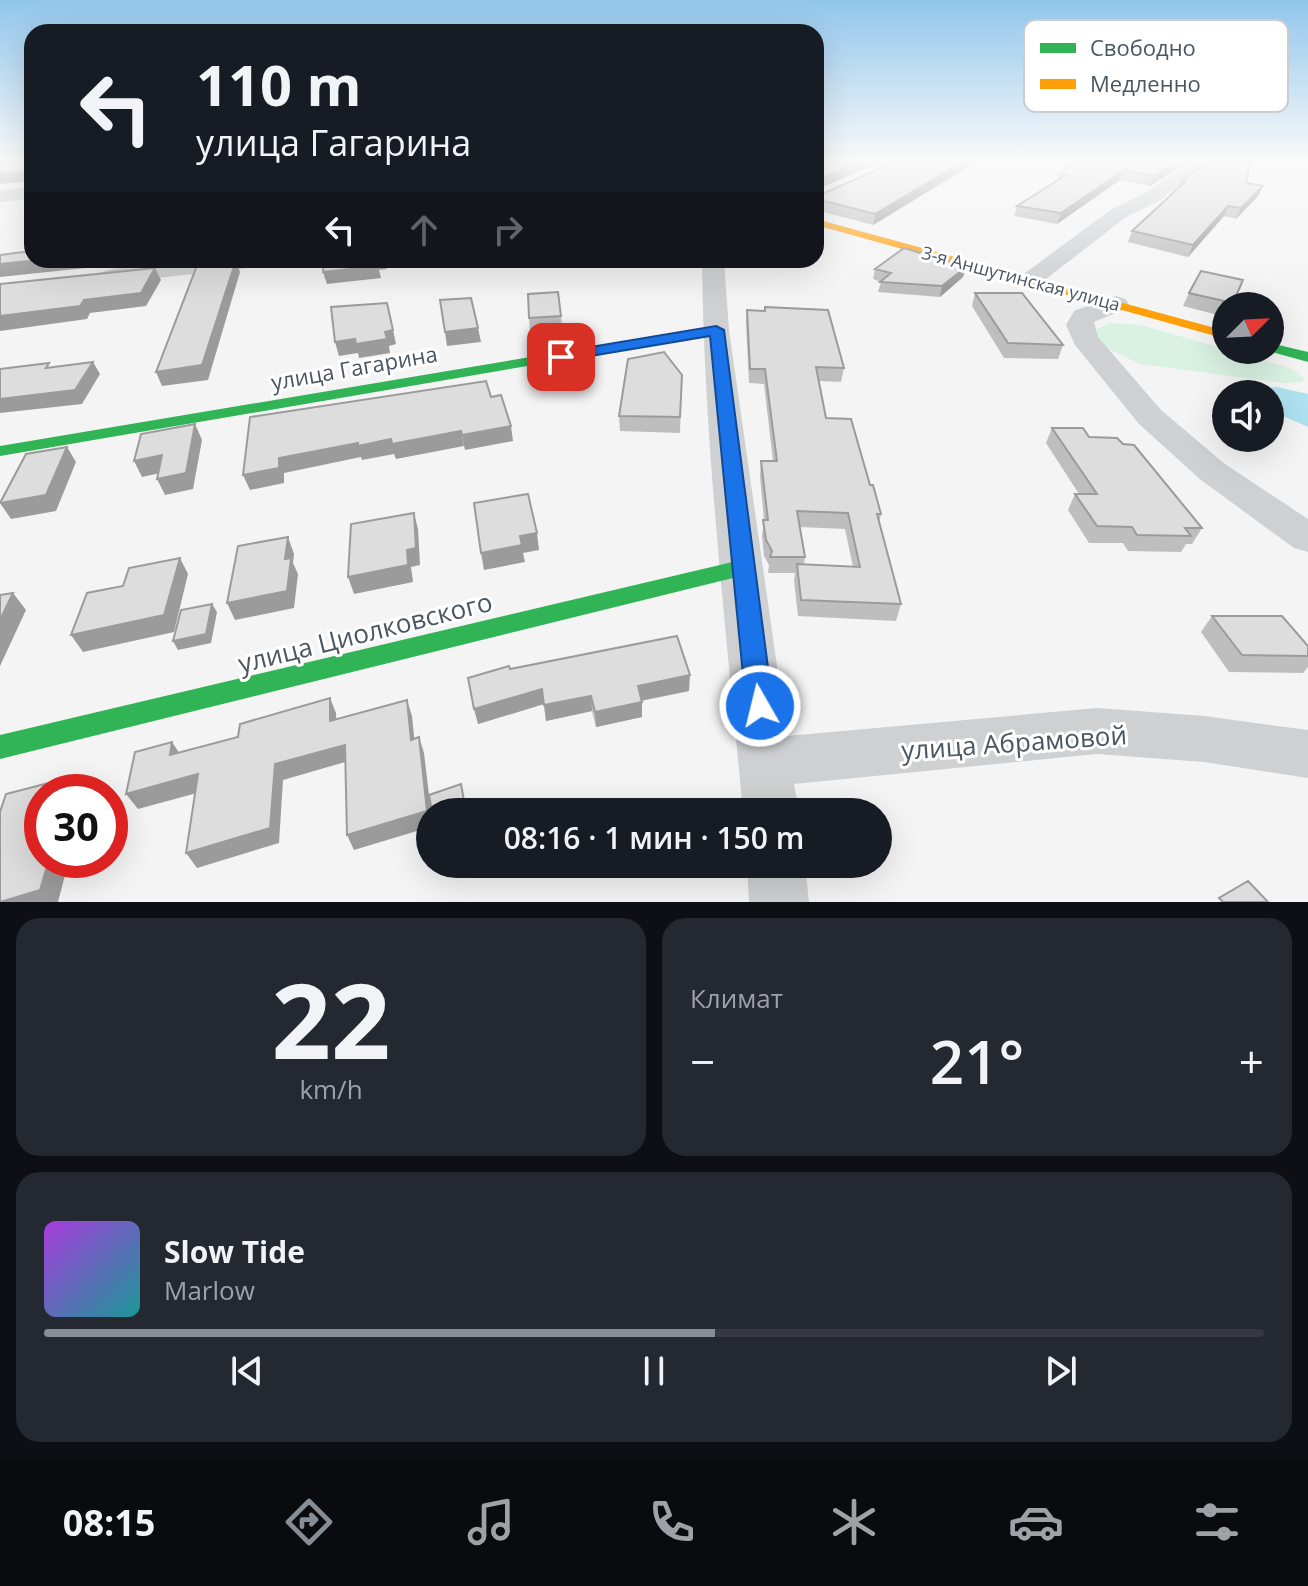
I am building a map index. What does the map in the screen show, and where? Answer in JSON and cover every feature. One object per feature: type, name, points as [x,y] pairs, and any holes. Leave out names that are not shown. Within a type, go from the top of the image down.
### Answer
[{"type":"street","points":[[1029,281],[1119,213],[1139,203]]},
{"type":"street","name":"3-я Аншутинская улица","points":[[824,224],[1212,331]]},
{"type":"street","points":[[90,278],[182,268]]},
{"type":"street","points":[[713,268],[716,330],[741,568],[770,798]]},
{"type":"street","points":[[1116,304],[1083,317],[1079,325],[1085,339],[1150,417],[1213,472],[1308,538]]},
{"type":"street","name":"улица Гагарина","points":[[0,451],[716,330]]},
{"type":"street","points":[[1284,351],[1308,357]]},
{"type":"street","name":"улица Циолковского","points":[[0,747],[741,568]]},
{"type":"street","name":"улица Абрамовой","points":[[767,762],[1097,731],[1204,739],[1308,754]]},
{"type":"street","points":[[777,878],[779,902]]},
{"type":"green space","points":[[1110,323],[1141,325],[1212,345],[1212,364],[1277,364],[1291,368],[1305,379],[1303,382],[1284,383],[1284,380],[1261,380],[1140,364],[1102,346],[1093,331]]},
{"type":"water","points":[[1284,389],[1308,394],[1308,427],[1284,416]]},
{"type":"building","points":[[832,203],[893,203],[875,214]]},
{"type":"building","points":[[1022,203],[1076,203],[1061,213],[1017,206]]},
{"type":"building","points":[[1162,203],[1246,203],[1241,208],[1228,206],[1193,245],[1132,231]]},
{"type":"building","points":[[904,248],[966,267],[942,286],[880,282],[891,273],[875,269]]},
{"type":"building","points":[[24,252],[24,261],[0,264],[0,255]]},
{"type":"building","points":[[155,268],[141,293],[84,300],[80,306],[0,316],[0,284]]},
{"type":"building","points":[[196,268],[233,268],[202,365],[156,372]]},
{"type":"building","points":[[323,268],[360,268],[323,272]]},
{"type":"building","points":[[1201,271],[1243,280],[1238,292],[1212,292],[1212,298],[1189,293]]},
{"type":"building","points":[[558,292],[561,316],[529,318],[528,294]]},
{"type":"building","points":[[975,293],[1022,293],[1063,345],[1008,343]]},
{"type":"building","points":[[471,298],[478,328],[445,332],[440,300]]},
{"type":"building","points":[[387,303],[393,330],[385,332],[387,339],[356,344],[355,339],[335,342],[331,307]]},
{"type":"building","points":[[765,307],[828,310],[844,368],[816,367],[826,418],[851,419],[881,514],[877,514],[901,604],[801,600],[797,564],[860,567],[848,513],[797,511],[805,557],[770,557],[772,551],[766,540],[763,520],[768,520],[761,461],[777,461],[765,369],[750,369],[747,310],[765,311]]},
{"type":"building","points":[[664,352],[682,375],[680,417],[619,416],[628,359]]},
{"type":"building","points":[[93,362],[75,390],[0,399],[0,369],[49,363],[46,368]]},
{"type":"building","points":[[486,381],[491,397],[501,395],[511,426],[462,435],[461,431],[392,444],[391,439],[358,446],[358,443],[279,458],[279,468],[243,475],[250,417]]},
{"type":"building","points":[[195,424],[186,473],[157,479],[162,455],[134,461],[141,434]]},
{"type":"building","points":[[1052,428],[1083,428],[1089,437],[1117,438],[1123,444],[1134,445],[1202,528],[1185,528],[1191,536],[1137,535],[1132,527],[1097,526],[1075,494],[1097,494]]},
{"type":"building","points":[[67,447],[46,495],[0,503],[26,454]]},
{"type":"building","points":[[528,494],[537,533],[520,536],[522,545],[481,553],[474,503]]},
{"type":"building","points":[[414,513],[416,548],[407,550],[408,565],[348,577],[351,524]]},
{"type":"building","points":[[288,537],[285,559],[291,558],[287,591],[227,603],[238,546]]},
{"type":"building","points":[[180,558],[164,615],[71,635],[87,593],[123,586],[129,568]]},
{"type":"building","points":[[13,593],[0,620],[0,595]]},
{"type":"building","points":[[212,604],[206,634],[173,641],[181,610]]},
{"type":"building","points":[[1212,616],[1282,616],[1308,646],[1308,656],[1242,655]]},
{"type":"building","points":[[677,636],[690,675],[638,686],[642,702],[595,712],[591,696],[544,705],[542,689],[474,709],[468,678],[509,666],[510,669]]},
{"type":"building","points":[[330,698],[330,721],[407,700],[411,740],[419,737],[426,798],[416,798],[416,814],[347,835],[345,745],[275,764],[270,828],[186,853],[198,774],[128,793],[135,752],[172,742],[170,755],[238,737],[240,724]]},
{"type":"building","points":[[461,784],[464,798],[430,798],[429,795]]},
{"type":"building","points":[[24,789],[24,878],[44,878],[40,890],[0,902],[0,812],[6,794]]},
{"type":"building","points":[[1248,881],[1268,902],[1223,902],[1219,898]]},
{"type":"traffic: fast","points":[[0,451],[716,330]]},
{"type":"traffic: fast","points":[[1284,351],[1308,357]]},
{"type":"traffic: fast","points":[[0,747],[741,568]]},
{"type":"traffic: slow","points":[[824,224],[1212,331]]},
{"type":"route","points":[[561,357],[716,330],[741,568],[760,706]]}]
